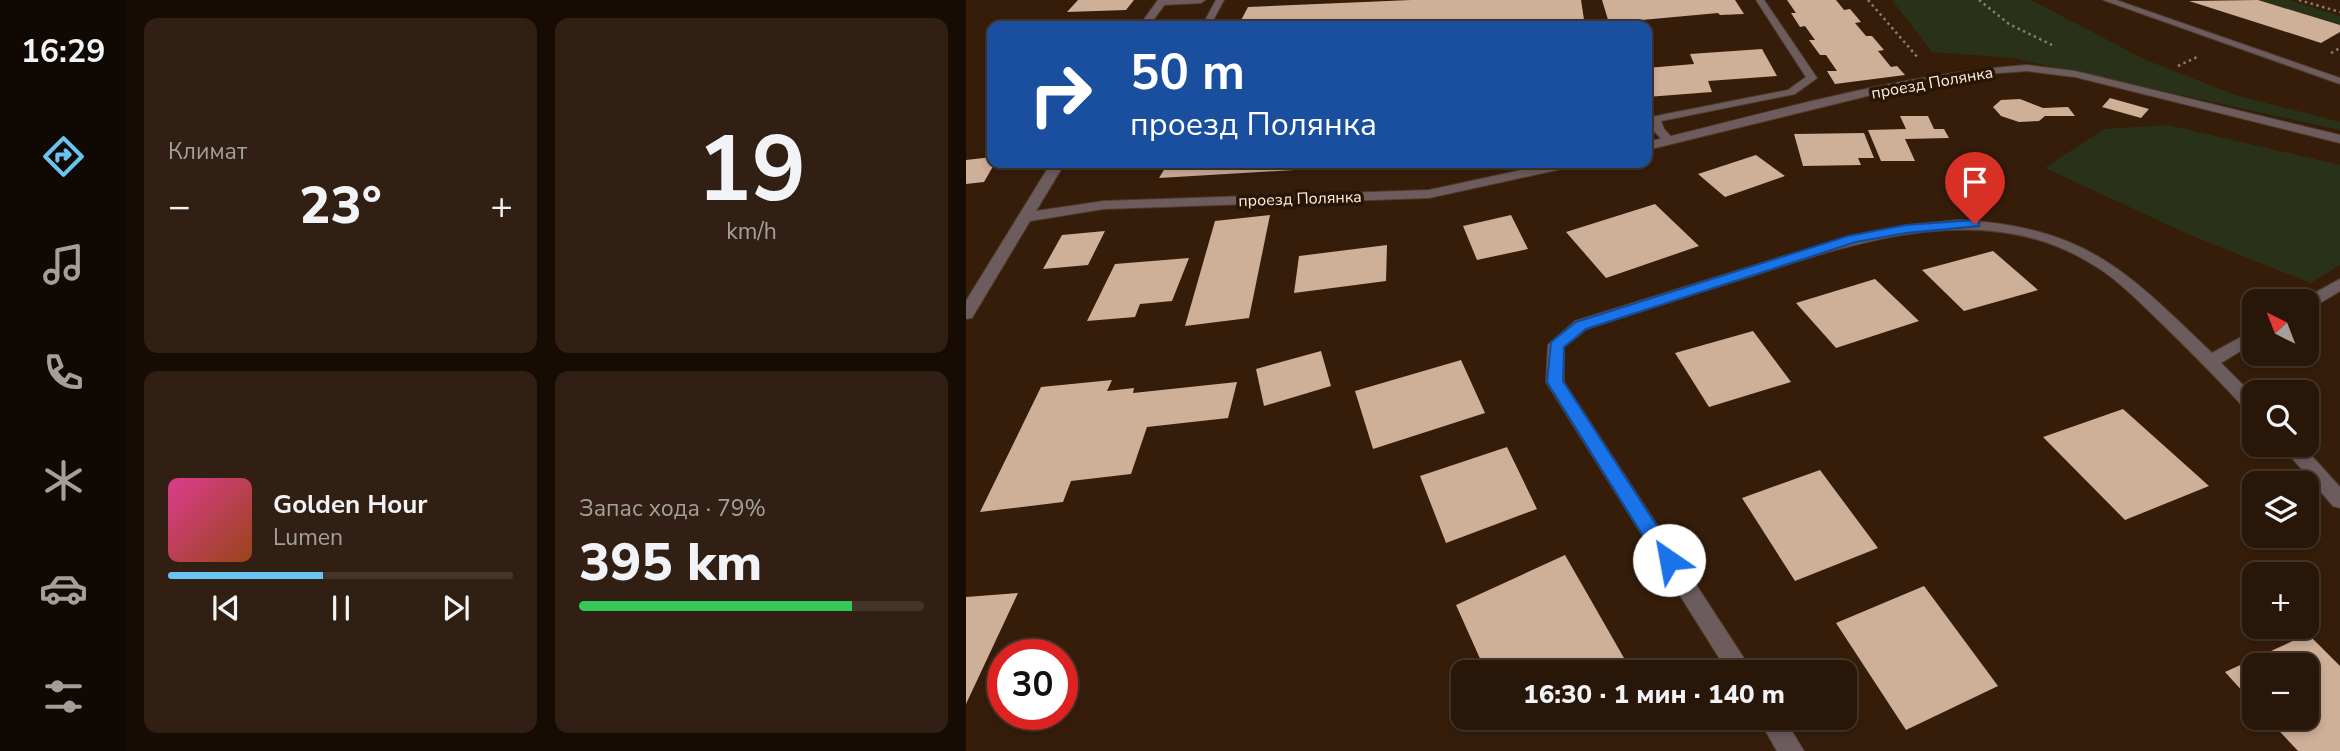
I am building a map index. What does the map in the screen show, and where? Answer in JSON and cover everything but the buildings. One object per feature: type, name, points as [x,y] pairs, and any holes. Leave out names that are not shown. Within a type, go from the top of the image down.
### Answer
[{"type":"street","points":[[1147,21],[1163,1]]},
{"type":"street","name":"проезд Полянка","points":[[1652,145],[1935,79],[1972,72],[2027,68],[2075,74],[2340,139]]},
{"type":"street","points":[[966,314],[1055,168]]},
{"type":"street","name":"проезд Полянка","points":[[1027,217],[1104,205],[1429,194],[1548,168]]},
{"type":"street","points":[[1733,660],[1555,382],[1556,345],[1581,325],[1853,239],[1906,229],[1975,224],[2019,229],[2086,254],[2120,276],[2211,361],[2242,394]]},
{"type":"street","points":[[2319,296],[2340,284]]},
{"type":"street","points":[[2211,361],[2242,342]]},
{"type":"street","points":[[2301,457],[2340,500]]},
{"type":"street","points":[[1778,730],[1791,751]]},
{"type":"lane","points":[[1163,1],[1201,0]]},
{"type":"lane","points":[[1209,21],[1220,0]]},
{"type":"lane","points":[[1669,141],[1659,130],[1655,119],[1791,92],[1812,78],[1760,0]]},
{"type":"lane","points":[[2107,0],[2340,81]]},
{"type":"path","points":[[1868,0],[1935,79]]},
{"type":"path","points":[[1979,0],[2009,24],[2067,53],[2075,74]]},
{"type":"path","points":[[2299,0],[2340,12]]},
{"type":"green space","points":[[1892,0],[2031,0],[2146,60],[2235,95],[2340,122],[2340,130],[2013,58],[1932,52]]},
{"type":"green space","points":[[2258,0],[2289,0],[2340,16],[2340,25]]},
{"type":"green space","points":[[2168,125],[2340,165],[2340,265],[2311,283],[2190,235],[2045,168],[2104,129]]},
{"type":"route","points":[[1669,560],[1555,382],[1556,345],[1581,325],[1853,239],[1906,229],[1975,224]]}]
